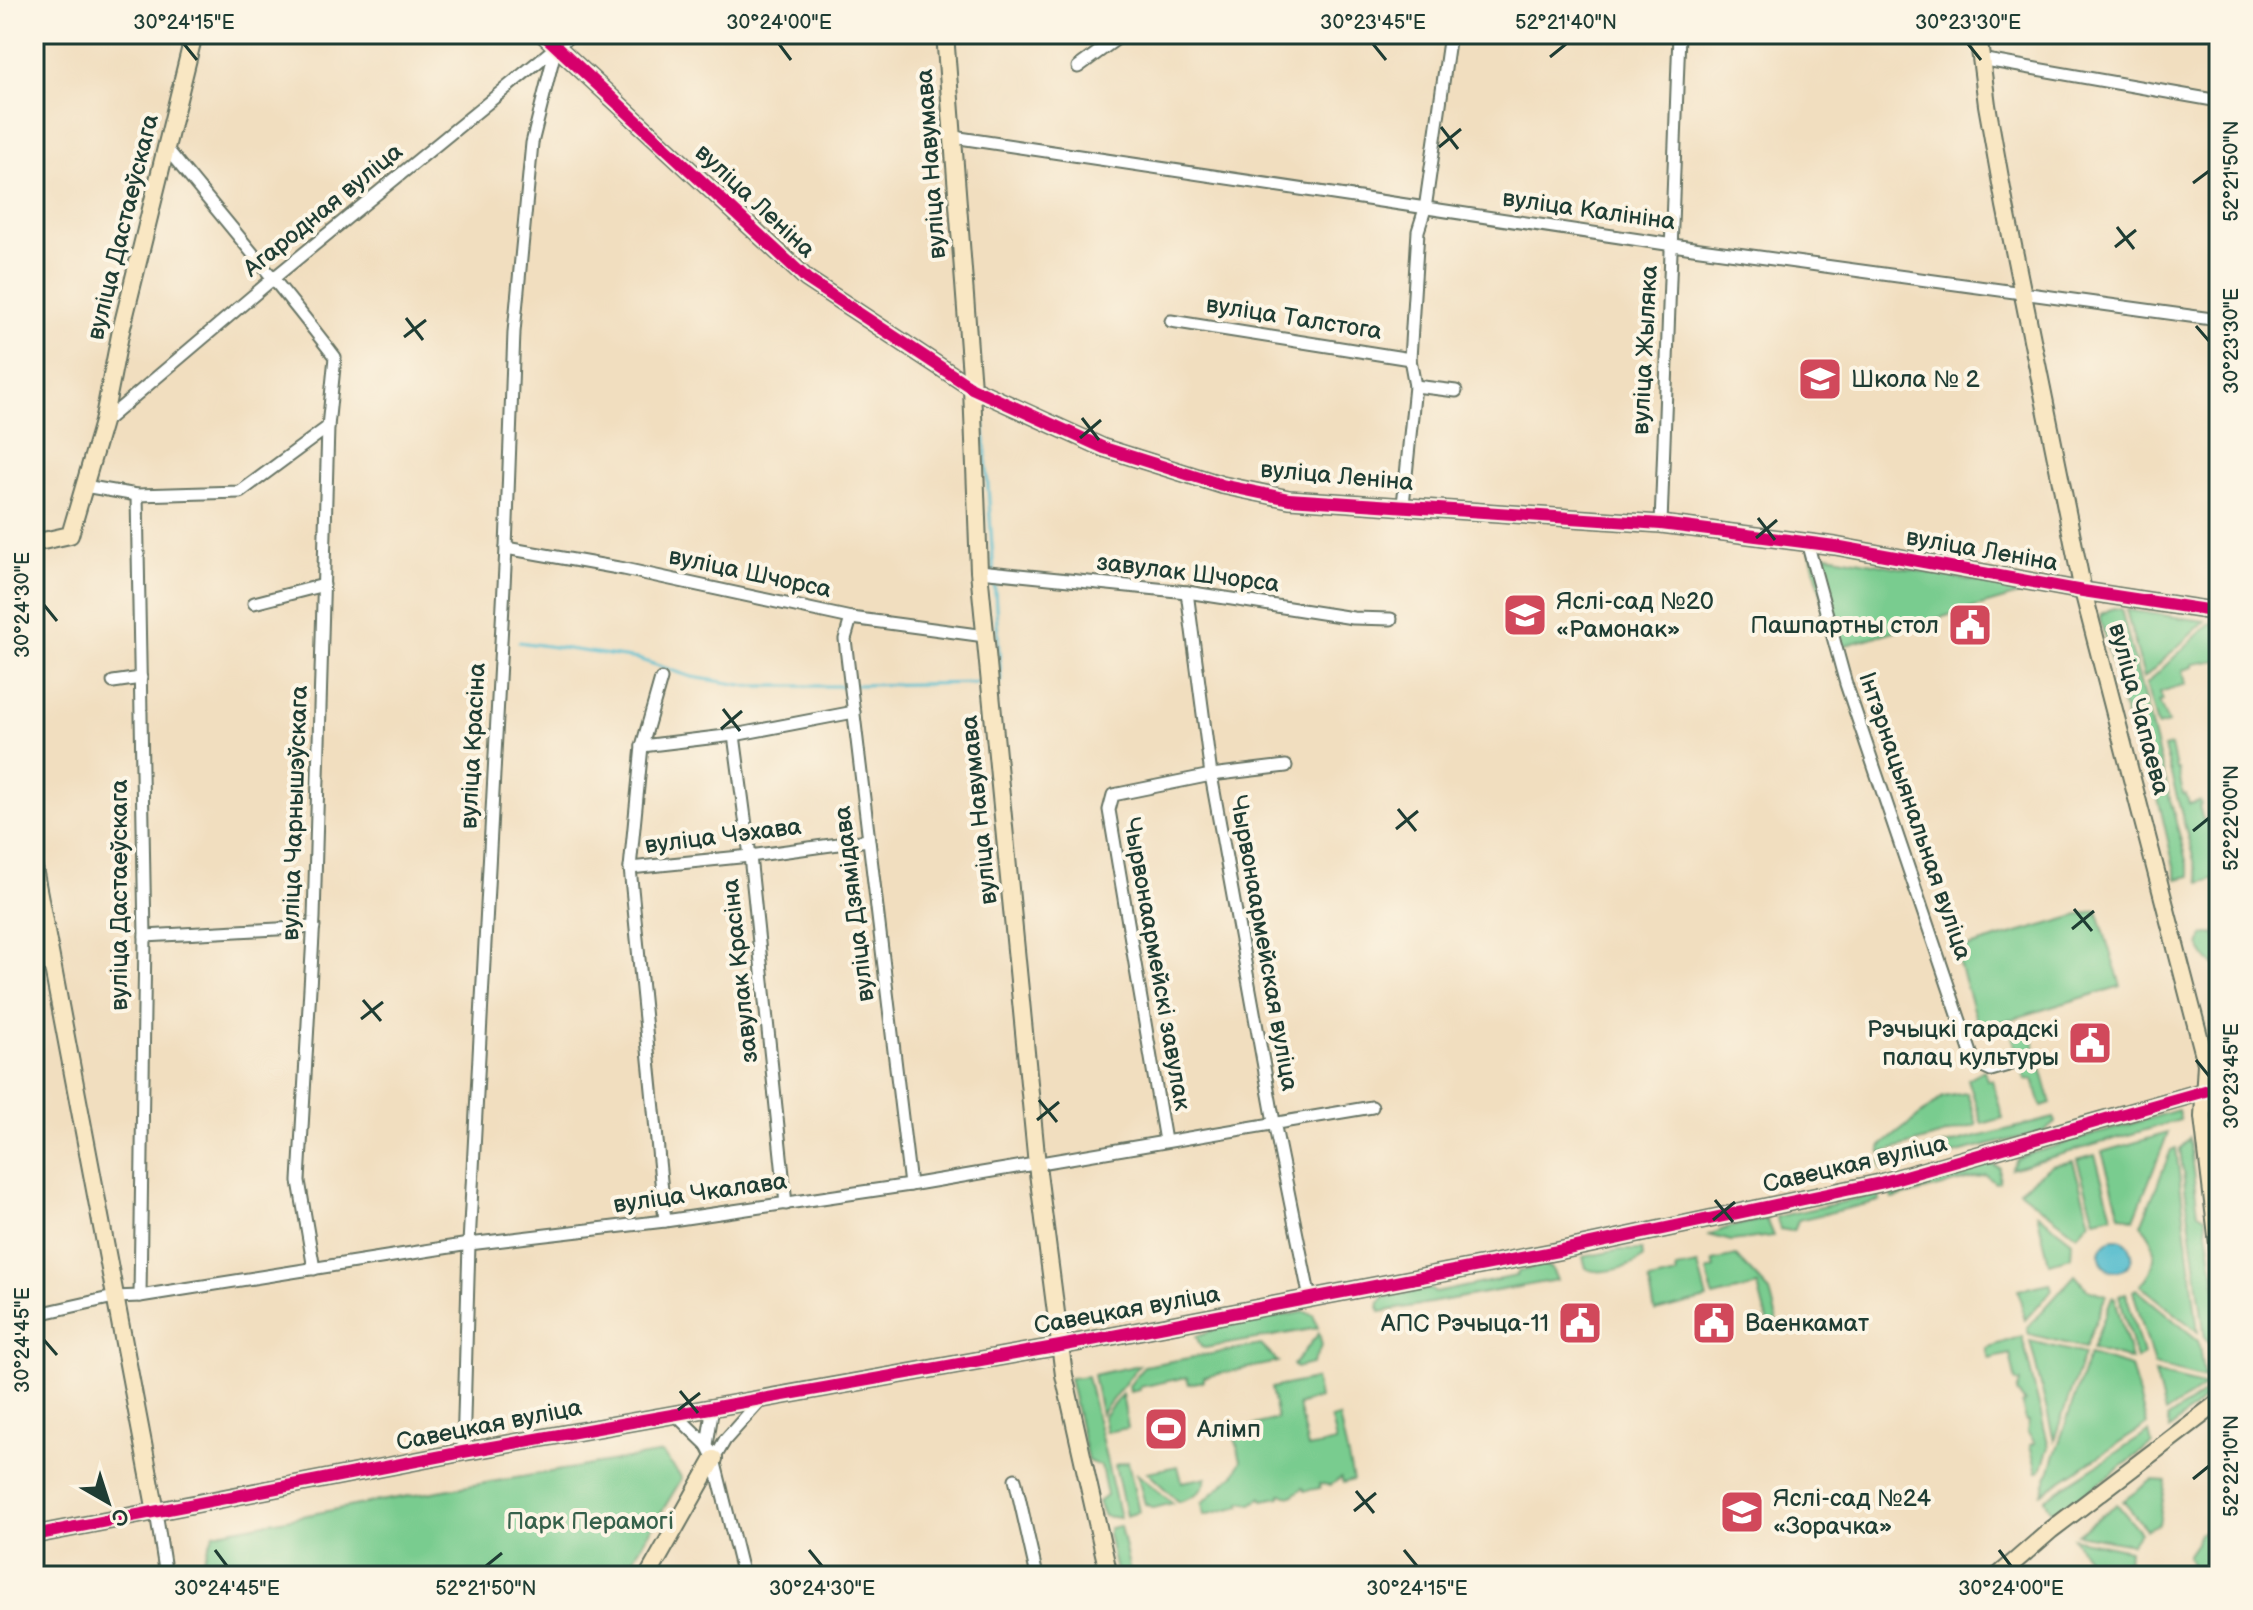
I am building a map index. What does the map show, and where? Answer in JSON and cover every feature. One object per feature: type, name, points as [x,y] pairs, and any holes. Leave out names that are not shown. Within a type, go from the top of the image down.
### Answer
[{"type":"street","name":"вуліца Дастаеўскага","points":[[34,543],[70,535],[103,422],[120,335],[194,34]]},
{"type":"street","name":"вуліца Леніна","points":[[543,34],[807,279],[972,388],[1104,448],[1222,485],[1289,499],[1661,524],[1807,542],[2219,612]]},
{"type":"street","name":"Агародная вуліца","points":[[103,422],[572,34]]},
{"type":"street","name":"вуліца Навумава","points":[[945,34],[972,388],[979,571],[1037,1165],[1060,1346],[1109,1576]]},
{"type":"street","points":[[1078,67],[1123,34]]},
{"type":"street","points":[[1403,505],[1415,386],[1410,359],[1418,231],[1425,209],[1450,34]]},
{"type":"street","name":"вуліца Жыляка","points":[[1661,524],[1679,34]]},
{"type":"street","name":"вуліца Чапаева","points":[[1978,34],[2023,295],[2083,591],[2212,1090],[2203,1117],[2219,1253]]},
{"type":"street","name":"вуліца Красіна","points":[[463,1452],[469,1244],[506,548],[514,332],[532,143],[556,47]]},
{"type":"street","points":[[1980,59],[2219,101]]},
{"type":"street","name":"вуліца Калініна","points":[[953,137],[1672,245],[2219,320]]},
{"type":"street","points":[[167,149],[242,242],[275,277]]},
{"type":"street","name":"вуліца Чарнышэўскага","points":[[275,277],[335,357],[328,427],[314,927],[299,1181],[314,1269]]},
{"type":"street","name":"вуліца Талстога","points":[[1171,321],[1410,359]]},
{"type":"street","points":[[1415,386],[1456,391]]},
{"type":"street","points":[[84,486],[137,495],[240,492],[328,427]]},
{"type":"street","name":"вуліца Дастаеўскага","points":[[137,495],[145,936],[140,1296]]},
{"type":"street","name":"Інтэрнацыянальная вуліца","points":[[1807,542],[1846,684],[1974,1062],[1991,1070],[2015,1063]]},
{"type":"street","name":"вуліца Шчорса","points":[[506,548],[624,569],[851,618],[985,636]]},
{"type":"street","name":"завулак Шчорса","points":[[979,571],[1187,592],[1353,618],[1391,619]]},
{"type":"street","points":[[254,603],[324,585]]},
{"type":"street","name":"Чырвонаармейская вуліца","points":[[1187,592],[1211,775],[1274,1122],[1310,1299]]},
{"type":"street","name":"вуліца Дзямідава","points":[[851,618],[845,639],[910,1185]]},
{"type":"street","points":[[113,682],[141,678]]},
{"type":"street","points":[[661,679],[642,746],[630,868],[665,1221]]},
{"type":"street","points":[[642,746],[734,735],[854,712]]},
{"type":"street","name":"завулак Красіна","points":[[734,735],[750,856],[786,1204]]},
{"type":"street","points":[[1211,775],[1286,766]]},
{"type":"street","name":"Чырвонаармейскі завулак","points":[[1165,1141],[1109,810],[1113,795],[1211,775]]},
{"type":"street","name":"вуліца Чэхава","points":[[630,868],[868,840]]},
{"type":"street","points":[[34,868],[39,916],[166,1576]]},
{"type":"street","points":[[145,936],[314,927]]},
{"type":"street","name":"Савецкая вуліца","points":[[34,1535],[463,1452],[1060,1346],[1558,1251],[1880,1183],[2212,1090]]},
{"type":"street","name":"вуліца Чкалава","points":[[34,1315],[114,1297],[140,1296],[469,1244],[665,1221],[910,1185],[1372,1107]]},
{"type":"street","points":[[648,1576],[711,1452],[764,1397]]},
{"type":"street","points":[[1998,1576],[2051,1530],[2219,1402]]},
{"type":"street","points":[[713,1406],[725,1440]]},
{"type":"street","points":[[713,1406],[711,1452],[743,1576]]},
{"type":"street","points":[[674,1413],[711,1452]]},
{"type":"street","points":[[1015,1479],[1037,1576]]},
{"type":"green space","points":[[1810,552],[1822,554],[2032,591],[1836,648]]},
{"type":"green space","points":[[2113,608],[2121,609],[2190,876],[2177,879],[2141,725],[2127,722],[2100,619],[2101,614]]},
{"type":"green space","points":[[2126,610],[2205,621],[2144,678]]},
{"type":"green space","points":[[2210,623],[2219,625],[2219,660],[2193,664],[2193,667],[2183,670],[2186,684],[2160,692],[2163,701],[2159,702],[2168,723],[2157,726],[2146,684]]},
{"type":"green space","points":[[2171,746],[2183,794],[2186,794],[2189,804],[2200,801],[2203,820],[2209,828],[2219,827],[2219,877],[2200,883],[2164,748]]},
{"type":"green space","points":[[2097,910],[2121,986],[1979,1029],[1955,951]]},
{"type":"green space","points":[[2215,933],[2219,945],[2219,968],[2204,956],[2200,945],[2204,935]]},
{"type":"green space","points":[[2029,1024],[2051,1104],[2042,1107],[2033,1080],[2025,1079],[2010,1029]]},
{"type":"green space","points":[[1984,1070],[1987,1080],[1992,1080],[2003,1118],[1982,1124],[1968,1079]]},
{"type":"green space","points":[[1967,1093],[1977,1125],[1881,1153],[1880,1147],[1943,1097]]},
{"type":"green space","points":[[2178,1110],[2180,1120],[2011,1169],[2017,1159],[2029,1154]]},
{"type":"green space","points":[[2054,1118],[2055,1123],[2043,1132],[1883,1171],[1880,1161]]},
{"type":"green space","points":[[2168,1133],[2134,1219],[2120,1214],[2102,1152]]},
{"type":"green space","points":[[2189,1138],[2198,1213],[2205,1217],[2219,1309],[2219,1351],[2205,1339],[2180,1149]]},
{"type":"green space","points":[[2176,1148],[2198,1332],[2140,1285],[2150,1271],[2154,1255],[2151,1240],[2141,1225],[2171,1150]]},
{"type":"green space","points":[[2095,1155],[2112,1215],[2095,1219],[2077,1160]]},
{"type":"green space","points":[[2073,1161],[2090,1221],[2077,1235],[2019,1190],[2051,1166]]},
{"type":"green space","points":[[1990,1164],[2000,1168],[1999,1182],[1995,1183],[1986,1175],[1892,1199],[1890,1192]]},
{"type":"green space","points":[[1879,1194],[1880,1201],[1798,1220],[1791,1231],[1780,1229],[1776,1217]]},
{"type":"green space","points":[[2037,1213],[2072,1241],[2071,1257],[2049,1263]]},
{"type":"green space","points":[[1766,1219],[1773,1236],[1731,1241],[1709,1235],[1729,1227]]},
{"type":"green space","points":[[1620,1250],[1642,1250],[1643,1257],[1615,1270],[1586,1268],[1583,1257]]},
{"type":"green space","points":[[1736,1256],[1770,1292],[1778,1324],[1768,1325],[1758,1286],[1713,1297],[1707,1271],[1715,1268],[1713,1261]]},
{"type":"green space","points":[[1544,1265],[1552,1269],[1557,1280],[1380,1312],[1384,1297],[1431,1289],[1435,1293],[1516,1276],[1519,1271]]},
{"type":"green space","points":[[1698,1265],[1707,1299],[1655,1312],[1649,1281],[1677,1275],[1676,1269]]},
{"type":"green space","points":[[2075,1275],[2087,1289],[2106,1295],[2085,1348],[2029,1334],[2027,1328]]},
{"type":"green space","points":[[2050,1283],[2052,1290],[2025,1320],[2018,1290]]},
{"type":"green space","points":[[2136,1289],[2198,1340],[2204,1378],[2154,1365],[2133,1291]]},
{"type":"green space","points":[[2126,1293],[2143,1355],[2136,1359],[2119,1295]]},
{"type":"green space","points":[[2112,1297],[2115,1298],[2131,1360],[2092,1349]]},
{"type":"green space","points":[[1304,1312],[1313,1314],[1318,1328],[1205,1348],[1201,1347],[1196,1336],[1221,1327]]},
{"type":"green space","points":[[1319,1333],[1322,1346],[1312,1364],[1296,1368],[1293,1365]]},
{"type":"green space","points":[[2022,1336],[2049,1447],[2041,1470],[2037,1472],[2030,1445],[2035,1443],[2027,1432],[2029,1421],[2026,1421],[2022,1404],[2025,1402],[2017,1393],[2020,1382],[2016,1382],[2010,1354],[1989,1359],[1986,1348]]},
{"type":"green space","points":[[2030,1341],[2084,1354],[2054,1440]]},
{"type":"green space","points":[[1261,1345],[1278,1362],[1204,1377],[1204,1381],[1189,1384],[1187,1377],[1130,1392],[1129,1386],[1144,1366]]},
{"type":"green space","points":[[2089,1355],[2131,1367],[2147,1425],[2042,1493]]},
{"type":"green space","points":[[1139,1365],[1101,1414],[1093,1375]]},
{"type":"green space","points":[[2155,1373],[2206,1386],[2165,1413]]},
{"type":"green space","points":[[1087,1376],[1120,1518],[1104,1516],[1098,1502],[1107,1495],[1101,1466],[1088,1461],[1069,1378]]},
{"type":"green space","points":[[1315,1379],[1319,1398],[1298,1405],[1308,1448],[1336,1442],[1331,1419],[1339,1417],[1353,1480],[1343,1483],[1341,1478],[1331,1485],[1319,1484],[1320,1488],[1305,1491],[1303,1488],[1292,1496],[1280,1494],[1280,1497],[1263,1500],[1262,1497],[1252,1504],[1241,1502],[1241,1506],[1204,1515],[1202,1503],[1235,1474],[1241,1460],[1235,1438],[1249,1427],[1277,1419],[1271,1388]]},
{"type":"green space","points":[[2207,1391],[2212,1391],[2170,1430],[2167,1419]]},
{"type":"green space","points":[[1122,1394],[1128,1428],[1106,1432],[1103,1417]]},
{"type":"green space","points":[[2149,1432],[2152,1444],[2054,1516],[2045,1499]]},
{"type":"green space","name":"Парк Перамогі","points":[[662,1453],[682,1478],[623,1576],[197,1576],[214,1533]]},
{"type":"green space","points":[[1128,1462],[1139,1512],[1126,1516],[1115,1465]]},
{"type":"green space","points":[[1178,1466],[1182,1482],[1207,1477],[1197,1494],[1179,1502],[1147,1472]]},
{"type":"green space","points":[[1137,1474],[1173,1503],[1154,1508],[1145,1504]]},
{"type":"green space","points":[[2152,1480],[2166,1481],[2159,1524],[2146,1529],[2123,1501]]},
{"type":"green space","points":[[2117,1504],[2140,1532],[2131,1544],[2077,1534]]},
{"type":"green space","points":[[1120,1526],[1131,1576],[1117,1576],[1108,1534],[1110,1528]]},
{"type":"green space","points":[[2208,1529],[2219,1545],[2219,1576],[2197,1576],[2187,1556],[2198,1534]]},
{"type":"green space","points":[[2073,1538],[2129,1550],[2128,1562],[2097,1573]]},
{"type":"water","points":[[2116,1239],[2127,1244],[2132,1255],[2127,1266],[2116,1271],[2105,1266],[2100,1255],[2105,1244]]},
{"type":"waterway","points":[[983,411],[1001,682],[997,682]]},
{"type":"waterway","points":[[519,642],[638,659],[692,677],[748,686],[846,686]]},
{"type":"waterway","points":[[853,685],[986,683]]},
{"type":"cycle path","points":[[543,34],[807,279],[972,388],[1104,448],[1222,485],[1289,499],[1661,524],[1835,546],[2219,612]]},
{"type":"cycle path","points":[[34,1535],[463,1452],[1060,1346],[1558,1251],[1880,1183],[2219,1087]]},
{"type":"place","name":"Школа № 2","points":[[1820,379]]},
{"type":"place","name":"Яслі-сад №20 «Рамонак»","points":[[1525,615]]},
{"type":"place","name":"Пашпартны стол","points":[[1970,625]]},
{"type":"place","name":"Рэчыцкі гарадскі палац культуры","points":[[2090,1043]]},
{"type":"place","name":"АПС Рэчыца-11","points":[[1580,1323]]},
{"type":"place","name":"Ваенкамат","points":[[1714,1323]]},
{"type":"place","name":"Алімп","points":[[1166,1429]]},
{"type":"place","name":"Яслі-сад №24 «Зорачка»","points":[[1742,1512]]}]
